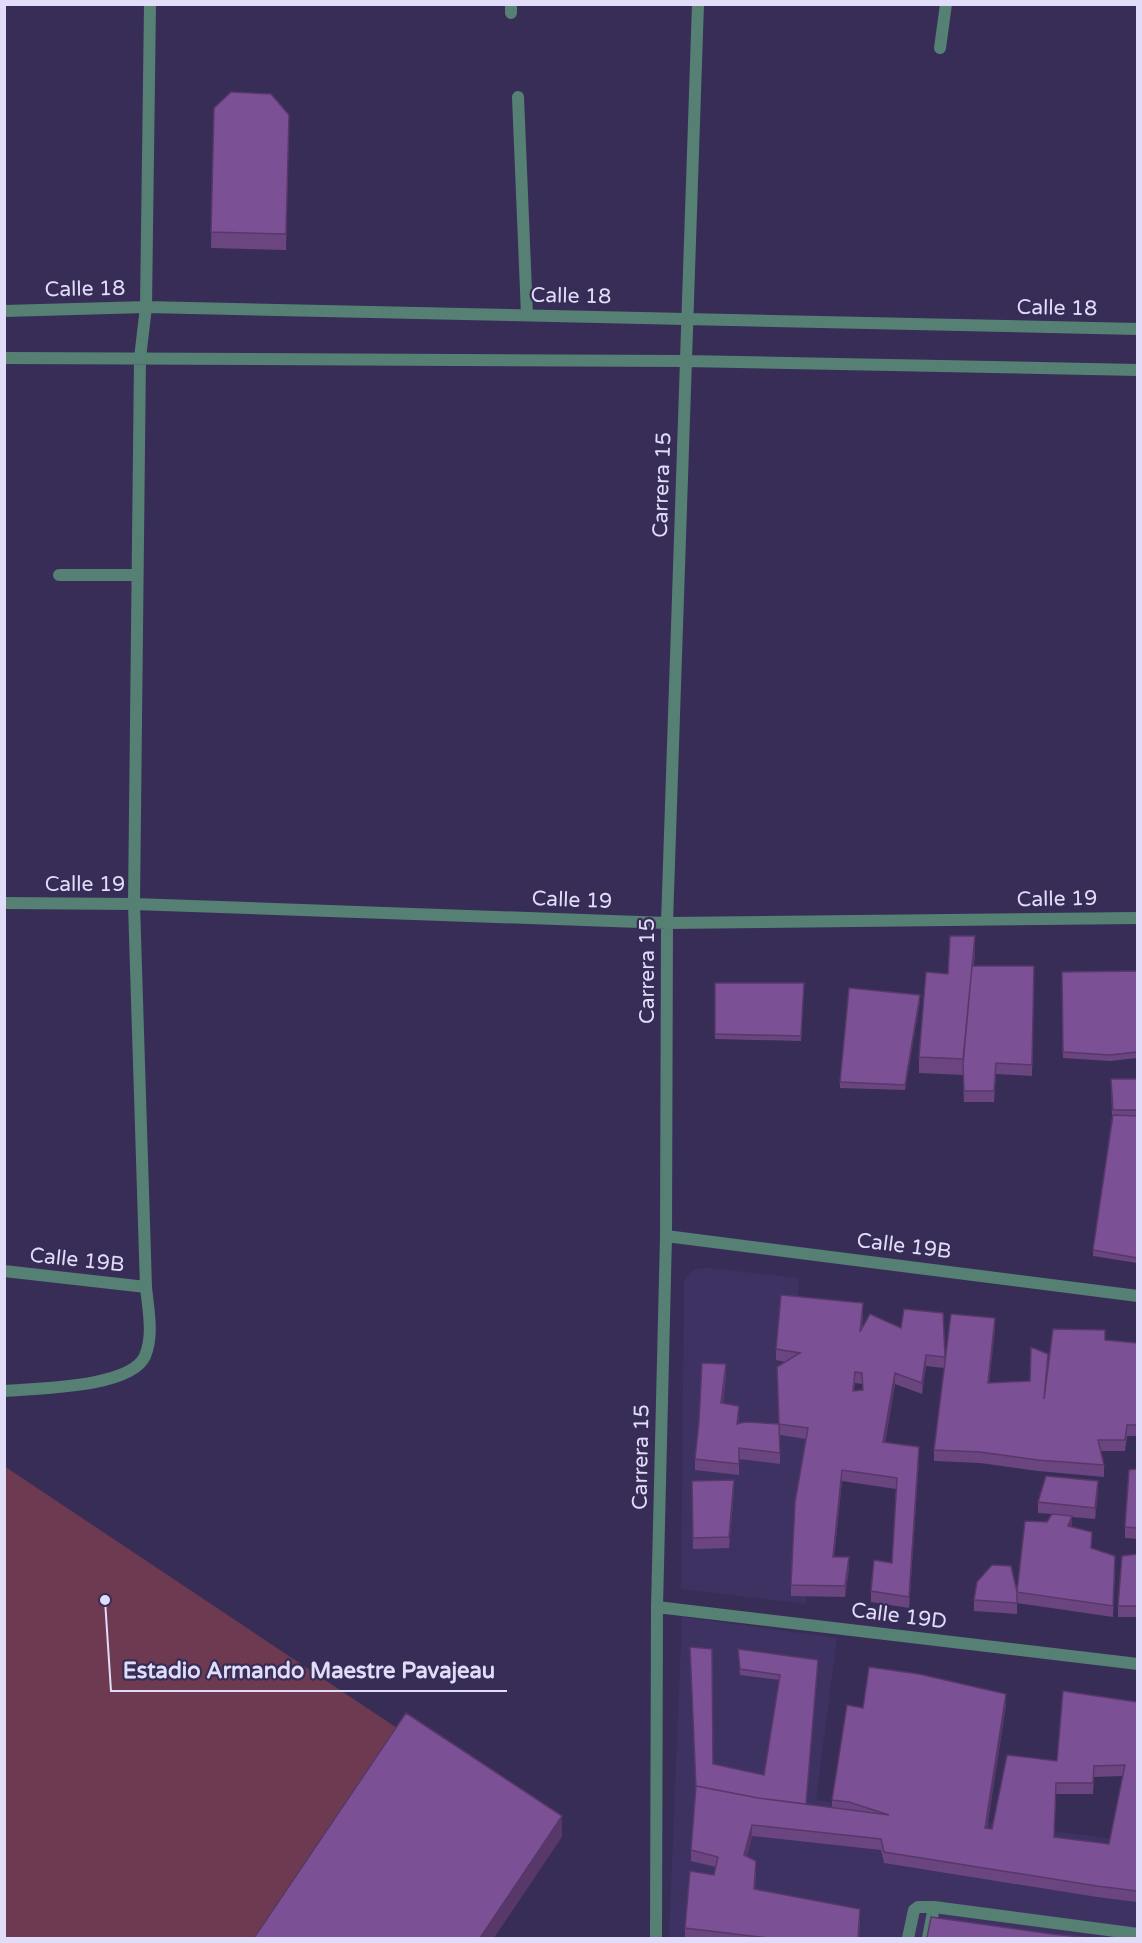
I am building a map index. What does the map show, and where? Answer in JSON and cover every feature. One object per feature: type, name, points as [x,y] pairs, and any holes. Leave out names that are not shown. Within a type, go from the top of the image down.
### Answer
[{"type":"street","points":[[4,1391],[107,1381],[135,1369],[145,1357],[149,1341],[134,904],[140,358],[146,308],[150,4]]},
{"type":"street","name":"Carrera 15","points":[[656,1938],[657,1606],[666,1236],[667,923],[698,4]]},
{"type":"street","points":[[940,48],[946,4]]},
{"type":"street","points":[[518,97],[527,315]]},
{"type":"street","name":"Calle 18","points":[[4,311],[146,308],[1137,329]]},
{"type":"street","points":[[4,358],[686,361],[1137,370]]},
{"type":"street","points":[[59,575],[137,575]]},
{"type":"street","name":"Calle 19","points":[[4,903],[134,904],[667,923],[1137,918]]},
{"type":"street","name":"Calle 19B","points":[[666,1236],[1137,1296]]},
{"type":"street","name":"Calle 19B","points":[[4,1271],[146,1287]]},
{"type":"street","name":"Calle 19D","points":[[657,1606],[1137,1664]]},
{"type":"street","points":[[908,1938],[914,1910],[918,1907],[934,1907],[1137,1934]]},
{"type":"street","points":[[928,1938],[934,1907]]},
{"type":"shaded area","points":[[709,1268],[799,1278],[790,1425],[820,1430],[806,1604],[681,1589],[684,1281],[694,1269]]},
{"type":"shaded area","points":[[4,1466],[406,1734],[494,1938],[5,1938]]},
{"type":"shaded area","points":[[682,1617],[837,1638],[816,1800],[1137,1842],[1137,1938],[669,1938]]},
{"type":"building","points":[[231,92],[271,94],[289,115],[286,234],[211,232],[214,108]]},
{"type":"building","points":[[950,936],[975,936],[963,1059],[919,1057],[926,972],[948,974]]},
{"type":"building","points":[[972,966],[1034,966],[1032,1065],[996,1063],[994,1091],[964,1091],[963,1064]]},
{"type":"building","points":[[1137,971],[1137,1052],[1110,1055],[1063,1052],[1062,972]]},
{"type":"building","points":[[715,983],[804,983],[801,1036],[715,1034]]},
{"type":"building","points":[[849,988],[920,995],[905,1085],[840,1082]]},
{"type":"building","points":[[1111,1079],[1137,1079],[1137,1110],[1113,1110]]},
{"type":"building","points":[[1113,1115],[1137,1116],[1137,1258],[1093,1250]]},
{"type":"building","points":[[781,1295],[863,1303],[860,1332],[870,1314],[901,1328],[904,1309],[943,1313],[945,1357],[926,1355],[922,1383],[895,1373],[883,1442],[919,1447],[909,1597],[871,1591],[874,1560],[892,1563],[897,1478],[842,1470],[833,1557],[849,1557],[845,1586],[791,1585],[795,1502],[808,1428],[779,1424],[777,1367],[800,1353],[776,1349]],"holes":[[[855,1372],[862,1373],[863,1390],[853,1391]]]},
{"type":"building","points":[[951,1314],[995,1318],[988,1383],[1030,1381],[1031,1347],[1048,1354],[1044,1399],[1053,1329],[1105,1330],[1105,1340],[1137,1343],[1137,1425],[1127,1425],[1125,1440],[1098,1440],[1104,1465],[1038,1460],[980,1452],[934,1450]]},
{"type":"building","points":[[702,1363],[726,1364],[721,1403],[739,1406],[737,1424],[745,1422],[779,1424],[780,1453],[739,1448],[739,1464],[695,1459]]},
{"type":"building","points":[[1137,1469],[1137,1528],[1125,1527],[1129,1470]]},
{"type":"building","points":[[1046,1476],[1098,1481],[1095,1508],[1038,1502]]},
{"type":"building","points":[[734,1480],[729,1537],[693,1538],[692,1481]]},
{"type":"building","points":[[1052,1514],[1072,1516],[1068,1526],[1092,1532],[1091,1548],[1115,1556],[1113,1606],[1017,1592],[1025,1521],[1047,1522]]},
{"type":"building","points":[[1137,1554],[1137,1606],[1118,1606],[1122,1556]]},
{"type":"building","points":[[992,1565],[1011,1566],[1017,1603],[974,1600],[977,1582]]},
{"type":"building","points":[[690,1647],[712,1649],[713,1764],[764,1775],[780,1675],[740,1669],[738,1649],[818,1660],[806,1804],[758,1798],[696,1786],[696,1788]]},
{"type":"building","points":[[869,1667],[919,1674],[1006,1694],[985,1828],[992,1829],[1007,1755],[1057,1761],[1063,1691],[1137,1702],[1137,1891],[884,1852],[881,1839],[752,1825],[744,1855],[756,1861],[754,1889],[860,1909],[858,1938],[769,1938],[685,1928],[690,1871],[714,1875],[718,1857],[691,1850],[696,1786],[758,1798],[889,1815],[849,1802],[832,1800],[847,1705],[863,1708]],"holes":[[[1125,1765],[1109,1844],[1054,1837],[1056,1783],[1093,1783],[1094,1766]]]},
{"type":"building","points":[[406,1713],[562,1816],[480,1938],[254,1938]]},
{"type":"building","points":[[931,1917],[1052,1934],[1091,1938],[927,1938]]},
{"type":"place","name":"Estadio Armando Maestre Pavajeau","points":[[105,1600]]}]
